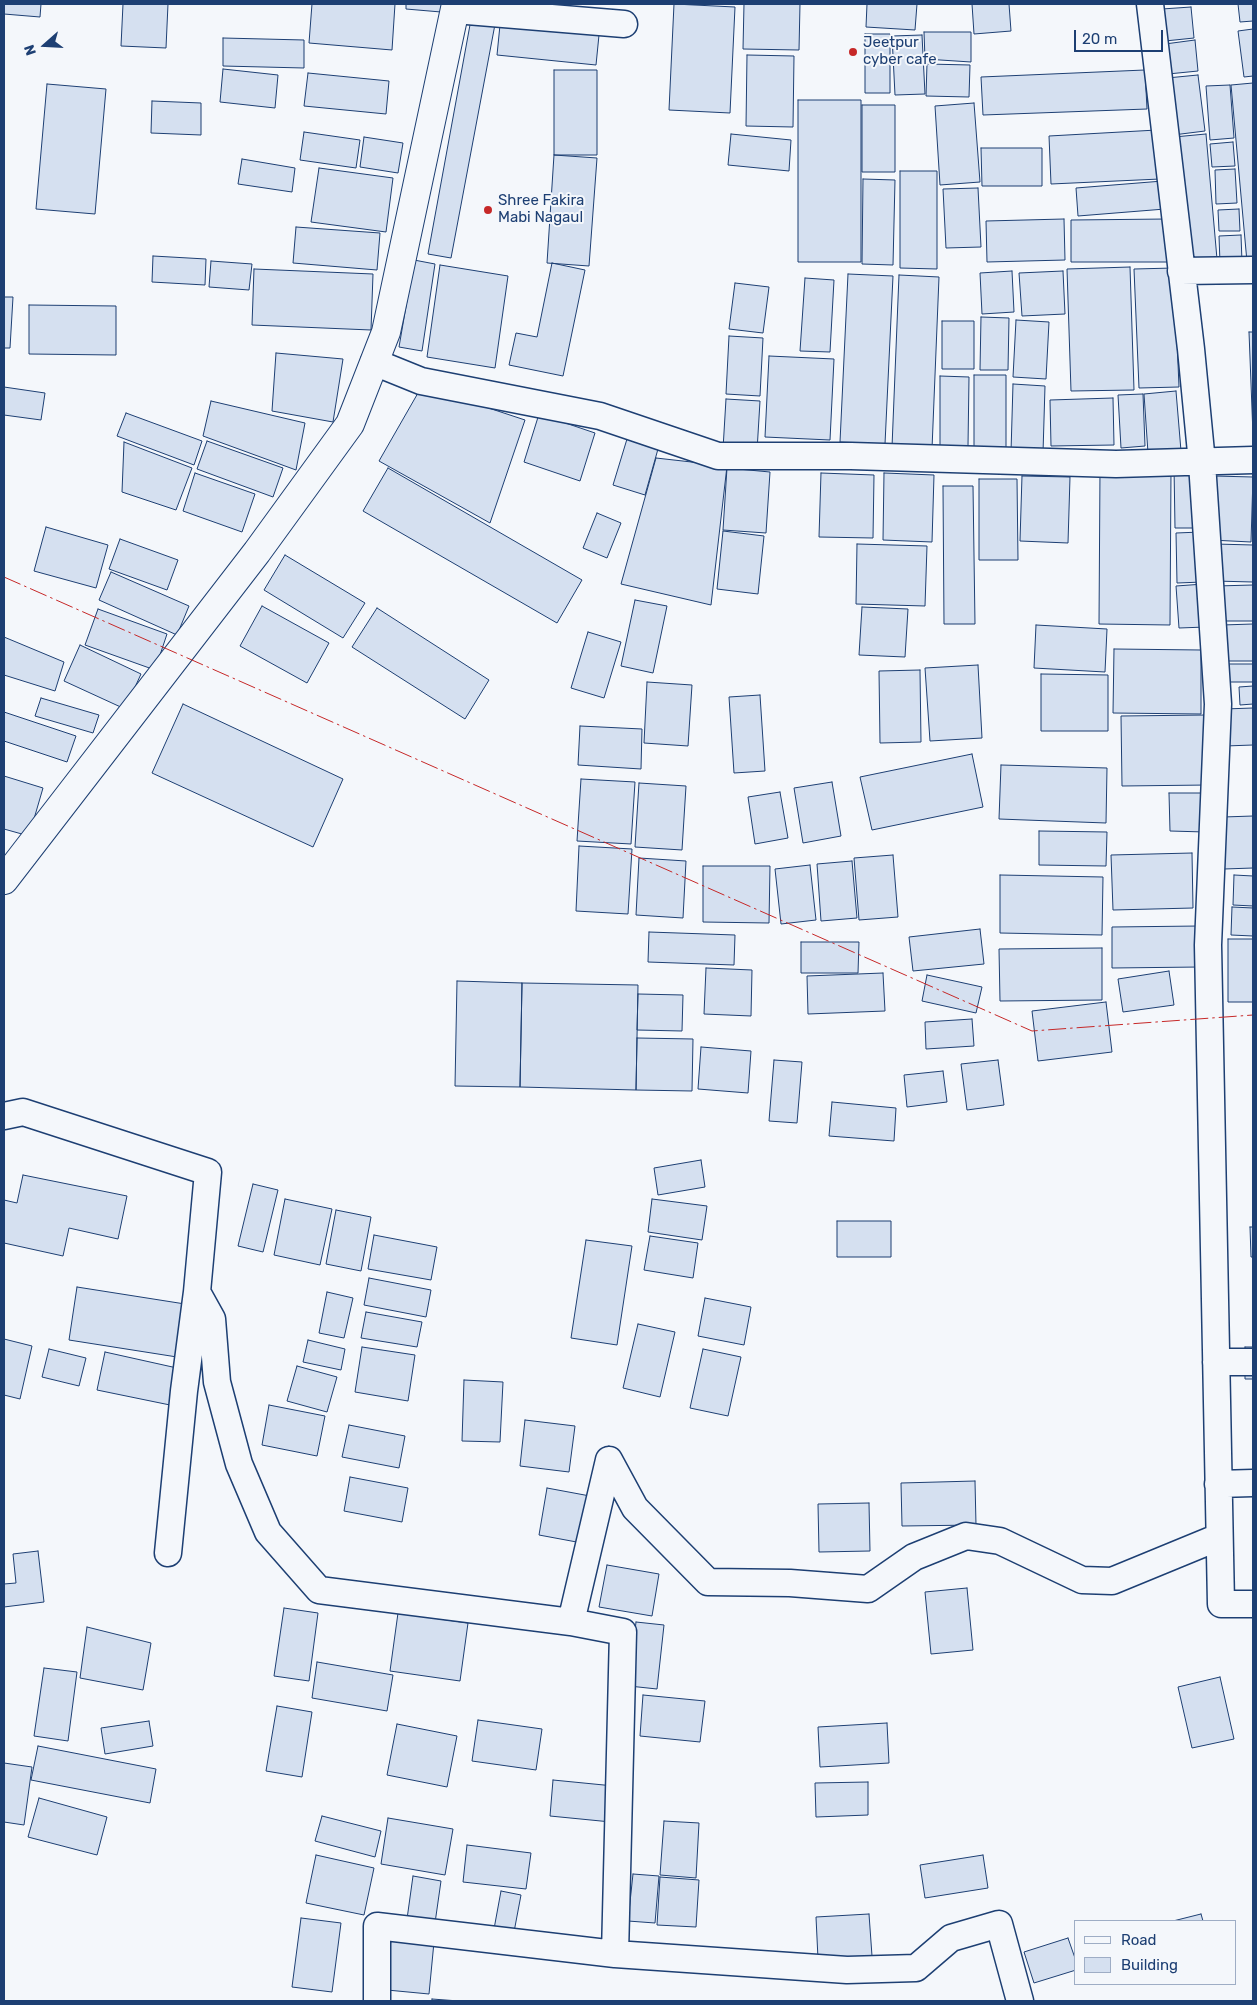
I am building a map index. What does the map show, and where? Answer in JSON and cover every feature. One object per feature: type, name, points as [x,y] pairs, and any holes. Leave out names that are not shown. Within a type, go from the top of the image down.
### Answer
[{"type":"street","points":[[1150,4],[1191,349],[1202,463],[1218,704],[1208,945],[1221,1604],[1253,1604]]},
{"type":"street","points":[[4,880],[257,552],[350,424],[386,332],[456,7],[624,24]]},
{"type":"street","points":[[1181,271],[1253,270]]},
{"type":"street","points":[[374,362],[421,381],[600,416],[718,456],[851,456],[1116,464],[1202,463],[1253,460]]},
{"type":"street","points":[[4,1116],[23,1112],[208,1172],[197,1292],[184,1391],[168,1553]]},
{"type":"street","points":[[197,1292],[212,1319],[217,1382],[239,1464],[268,1532],[319,1590],[571,1622],[623,1632],[615,1954]]},
{"type":"street","points":[[1216,1362],[1253,1362]]},
{"type":"street","points":[[571,1622],[610,1460],[635,1508],[708,1582],[790,1583],[868,1589],[914,1557],[966,1536],[1000,1542],[1082,1580],[1112,1581],[1219,1537]]},
{"type":"street","points":[[1218,1484],[1253,1483]]},
{"type":"street","points":[[377,2001],[378,1926],[615,1954],[847,1970],[916,1968],[951,1938],[999,1924],[1020,2001]]},
{"type":"building","points":[[4,4],[41,4],[40,17],[4,14]]},
{"type":"building","points":[[123,4],[168,4],[166,48],[121,46]]},
{"type":"building","points":[[312,4],[395,4],[392,50],[309,43]]},
{"type":"building","points":[[406,4],[442,4],[441,12],[406,9]]},
{"type":"building","points":[[674,4],[735,7],[730,113],[669,110]]},
{"type":"building","points":[[744,4],[800,4],[799,50],[743,49]]},
{"type":"building","points":[[867,4],[917,4],[915,30],[866,27]]},
{"type":"building","points":[[972,4],[1009,4],[1011,31],[974,34]]},
{"type":"building","points":[[1238,4],[1253,4],[1253,21],[1240,22]]},
{"type":"building","points":[[1191,7],[1194,38],[1165,41],[1162,9]]},
{"type":"building","points":[[472,14],[496,19],[451,258],[428,254]]},
{"type":"building","points":[[501,15],[600,25],[596,65],[497,55]]},
{"type":"building","points":[[1253,29],[1253,76],[1244,77],[1238,31]]},
{"type":"building","points":[[924,32],[971,32],[971,62],[925,59]]},
{"type":"building","points":[[865,34],[890,34],[890,93],[865,93]]},
{"type":"building","points":[[922,35],[925,94],[895,95],[892,36]]},
{"type":"building","points":[[223,38],[304,40],[304,68],[223,66]]},
{"type":"building","points":[[1195,40],[1198,71],[1168,74],[1165,44]]},
{"type":"building","points":[[747,55],[794,56],[793,127],[746,126]]},
{"type":"building","points":[[927,64],[970,65],[969,97],[926,96]]},
{"type":"building","points":[[223,69],[278,75],[275,108],[220,102]]},
{"type":"building","points":[[554,70],[597,70],[597,155],[554,155]]},
{"type":"building","points":[[1145,70],[1147,109],[983,115],[981,77]]},
{"type":"building","points":[[308,73],[389,81],[386,114],[304,106]]},
{"type":"building","points":[[1198,75],[1205,131],[1173,135],[1167,78]]},
{"type":"building","points":[[1253,83],[1253,262],[1247,262],[1231,85]]},
{"type":"building","points":[[47,84],[106,89],[95,214],[36,209]]},
{"type":"building","points":[[1230,85],[1234,138],[1210,140],[1206,86]]},
{"type":"building","points":[[798,100],[861,100],[861,262],[798,262]]},
{"type":"building","points":[[152,101],[201,103],[201,135],[151,133]]},
{"type":"building","points":[[974,103],[980,182],[940,185],[935,106]]},
{"type":"building","points":[[862,105],[895,105],[895,172],[862,172]]},
{"type":"building","points":[[1157,130],[1160,179],[1051,184],[1049,136]]},
{"type":"building","points":[[304,132],[360,140],[356,168],[300,160]]},
{"type":"building","points":[[731,134],[791,140],[789,171],[728,165]]},
{"type":"building","points":[[1206,134],[1217,259],[1186,262],[1174,137]]},
{"type":"building","points":[[364,137],[403,143],[398,173],[360,167]]},
{"type":"building","points":[[1233,142],[1235,166],[1212,167],[1210,144]]},
{"type":"building","points":[[981,148],[1042,148],[1042,186],[982,186]]},
{"type":"building","points":[[554,155],[597,158],[589,266],[547,263]]},
{"type":"building","points":[[242,159],[295,168],[292,192],[238,184]]},
{"type":"building","points":[[319,168],[393,178],[386,232],[311,222]]},
{"type":"building","points":[[1235,169],[1237,203],[1216,204],[1215,170]]},
{"type":"building","points":[[900,171],[937,171],[937,269],[900,268]]},
{"type":"building","points":[[863,179],[895,180],[893,265],[862,264]]},
{"type":"building","points":[[1163,181],[1165,209],[1078,216],[1076,188]]},
{"type":"building","points":[[978,188],[981,247],[946,248],[943,189]]},
{"type":"building","points":[[1239,209],[1240,231],[1219,231],[1218,210]]},
{"type":"building","points":[[1064,219],[1065,260],[987,262],[986,221]]},
{"type":"building","points":[[1168,219],[1168,262],[1071,262],[1071,220]]},
{"type":"building","points":[[296,227],[380,233],[377,270],[293,263]]},
{"type":"building","points":[[1241,235],[1242,262],[1220,263],[1219,236]]},
{"type":"building","points":[[153,256],[206,259],[205,285],[152,282]]},
{"type":"building","points":[[414,260],[435,264],[422,351],[399,347]]},
{"type":"building","points":[[211,261],[252,264],[249,290],[209,287]]},
{"type":"building","points":[[552,263],[585,270],[563,376],[509,365],[516,333],[537,337]]},
{"type":"building","points":[[440,265],[508,276],[495,368],[427,357]]},
{"type":"building","points":[[1130,267],[1134,390],[1071,391],[1067,269]]},
{"type":"building","points":[[1174,268],[1179,387],[1139,388],[1134,269]]},
{"type":"building","points":[[254,269],[373,274],[371,330],[252,325]]},
{"type":"building","points":[[1012,271],[1014,312],[982,314],[980,273]]},
{"type":"building","points":[[1063,271],[1065,314],[1022,316],[1019,273]]},
{"type":"building","points":[[848,274],[893,276],[885,444],[840,442]]},
{"type":"building","points":[[899,275],[939,277],[932,449],[892,447]]},
{"type":"building","points":[[805,278],[834,280],[830,352],[800,351]]},
{"type":"building","points":[[735,283],[769,287],[763,333],[729,329]]},
{"type":"building","points":[[4,297],[13,297],[10,348],[4,348]]},
{"type":"building","points":[[29,305],[116,306],[116,355],[29,354]]},
{"type":"building","points":[[981,317],[1009,318],[1008,370],[980,370]]},
{"type":"building","points":[[1016,320],[1049,322],[1046,379],[1013,377]]},
{"type":"building","points":[[942,321],[974,321],[974,369],[942,369]]},
{"type":"building","points":[[1249,332],[1253,332],[1253,435]]},
{"type":"building","points":[[729,336],[763,338],[760,396],[726,394]]},
{"type":"building","points":[[276,353],[343,359],[333,422],[272,411]]},
{"type":"building","points":[[769,356],[834,359],[830,440],[765,437]]},
{"type":"building","points":[[974,375],[1006,375],[1006,448],[974,449]]},
{"type":"building","points":[[940,376],[969,377],[968,446],[940,446]]},
{"type":"building","points":[[1013,384],[1045,386],[1043,453],[1011,452]]},
{"type":"building","points":[[422,386],[525,420],[490,523],[379,461]]},
{"type":"building","points":[[4,387],[45,393],[41,420],[4,415]]},
{"type":"building","points":[[1176,391],[1181,451],[1148,453],[1144,394]]},
{"type":"building","points":[[1143,394],[1145,446],[1121,448],[1118,395]]},
{"type":"building","points":[[1113,398],[1114,445],[1051,446],[1050,400]]},
{"type":"building","points":[[726,399],[760,401],[757,451],[723,449]]},
{"type":"building","points":[[211,401],[305,423],[296,470],[203,436]]},
{"type":"building","points":[[126,413],[202,441],[194,465],[117,436]]},
{"type":"building","points":[[539,414],[595,433],[580,481],[524,462]]},
{"type":"building","points":[[627,439],[658,449],[645,495],[613,485]]},
{"type":"building","points":[[207,441],[283,468],[273,497],[197,469]]},
{"type":"building","points":[[124,442],[192,468],[176,510],[122,492]]},
{"type":"building","points":[[656,458],[727,466],[711,605],[621,584]]},
{"type":"building","points":[[1174,466],[1198,466],[1199,528],[1175,528]]},
{"type":"building","points":[[388,468],[582,580],[557,623],[363,511]]},
{"type":"building","points":[[727,468],[770,472],[766,533],[723,530]]},
{"type":"building","points":[[1100,470],[1171,471],[1170,625],[1099,624]]},
{"type":"building","points":[[195,473],[255,494],[242,532],[183,511]]},
{"type":"building","points":[[821,473],[874,475],[873,538],[819,537]]},
{"type":"building","points":[[884,473],[934,475],[932,542],[883,540]]},
{"type":"building","points":[[1022,476],[1070,477],[1068,543],[1020,541]]},
{"type":"building","points":[[1214,476],[1253,477],[1251,542],[1211,540]]},
{"type":"building","points":[[979,479],[1017,479],[1018,560],[979,560]]},
{"type":"building","points":[[943,486],[973,486],[975,624],[944,624]]},
{"type":"building","points":[[597,513],[621,523],[607,558],[583,548]]},
{"type":"building","points":[[46,527],[108,545],[96,588],[34,571]]},
{"type":"building","points":[[723,531],[764,536],[758,594],[717,589]]},
{"type":"building","points":[[1201,532],[1203,582],[1177,583],[1176,533]]},
{"type":"building","points":[[120,539],[178,560],[167,590],[109,569]]},
{"type":"building","points":[[857,544],[927,546],[925,606],[856,604]]},
{"type":"building","points":[[1215,544],[1253,545],[1253,582],[1214,581]]},
{"type":"building","points":[[285,555],[365,603],[343,638],[264,590]]},
{"type":"building","points":[[111,572],[189,606],[177,635],[99,600]]},
{"type":"building","points":[[1204,584],[1206,627],[1179,628],[1176,586]]},
{"type":"building","points":[[1253,585],[1253,621],[1216,621],[1216,586]]},
{"type":"building","points":[[635,600],[667,606],[653,673],[621,666]]},
{"type":"building","points":[[262,606],[329,643],[307,683],[240,646]]},
{"type":"building","points":[[862,607],[908,609],[905,657],[859,655]]},
{"type":"building","points":[[377,608],[489,680],[465,719],[352,647]]},
{"type":"building","points":[[98,609],[167,634],[155,670],[85,645]]},
{"type":"building","points":[[1253,624],[1253,661],[1223,661],[1222,625]]},
{"type":"building","points":[[1036,625],[1107,629],[1105,672],[1034,668]]},
{"type":"building","points":[[588,632],[621,642],[604,698],[571,688]]},
{"type":"building","points":[[4,637],[64,662],[55,691],[4,675]]},
{"type":"building","points":[[80,645],[141,674],[125,709],[64,681]]},
{"type":"building","points":[[1114,649],[1201,650],[1201,714],[1113,713]]},
{"type":"building","points":[[1219,664],[1253,664],[1253,682],[1219,682]]},
{"type":"building","points":[[978,665],[982,738],[930,741],[925,668]]},
{"type":"building","points":[[920,670],[921,742],[880,743],[879,671]]},
{"type":"building","points":[[1041,674],[1108,675],[1108,731],[1041,731]]},
{"type":"building","points":[[647,682],[692,685],[688,746],[644,743]]},
{"type":"building","points":[[1253,686],[1253,704],[1240,705],[1239,687]]},
{"type":"building","points":[[760,695],[765,771],[734,773],[729,697]]},
{"type":"building","points":[[41,698],[99,715],[93,733],[35,716]]},
{"type":"building","points":[[183,704],[343,779],[313,847],[152,773]]},
{"type":"building","points":[[1253,708],[1253,745],[1225,746],[1224,709]]},
{"type":"building","points":[[4,712],[76,736],[67,762],[4,741]]},
{"type":"building","points":[[1207,715],[1208,785],[1122,786],[1121,716]]},
{"type":"building","points":[[580,726],[642,729],[641,769],[578,765]]},
{"type":"building","points":[[972,754],[983,807],[872,830],[860,777]]},
{"type":"building","points":[[1001,765],[1107,768],[1106,823],[999,819]]},
{"type":"building","points":[[4,776],[43,788],[29,836],[4,829]]},
{"type":"building","points":[[581,779],[635,782],[631,844],[577,841]]},
{"type":"building","points":[[832,782],[841,836],[803,843],[794,788]]},
{"type":"building","points":[[639,783],[686,786],[682,850],[635,847]]},
{"type":"building","points":[[780,792],[788,838],[755,844],[748,797]]},
{"type":"building","points":[[1169,793],[1205,793],[1205,832],[1170,831]]},
{"type":"building","points":[[1253,816],[1253,868],[1224,869],[1223,817]]},
{"type":"building","points":[[1039,831],[1107,832],[1106,866],[1039,865]]},
{"type":"building","points":[[579,846],[632,849],[628,914],[576,911]]},
{"type":"building","points":[[1192,853],[1193,908],[1113,910],[1111,855]]},
{"type":"building","points":[[893,855],[898,917],[859,920],[854,858]]},
{"type":"building","points":[[639,858],[686,861],[683,918],[636,915]]},
{"type":"building","points":[[852,861],[857,918],[821,921],[817,864]]},
{"type":"building","points":[[810,865],[816,920],[781,924],[775,869]]},
{"type":"building","points":[[703,866],[770,866],[769,923],[703,922]]},
{"type":"building","points":[[1000,875],[1103,877],[1102,935],[1000,933]]},
{"type":"building","points":[[1234,875],[1253,876],[1253,906],[1233,905]]},
{"type":"building","points":[[1232,907],[1253,908],[1253,936],[1231,935]]},
{"type":"building","points":[[1200,926],[1200,967],[1112,968],[1112,927]]},
{"type":"building","points":[[980,929],[984,964],[913,971],[909,937]]},
{"type":"building","points":[[649,932],[735,935],[734,965],[648,962]]},
{"type":"building","points":[[1228,939],[1253,939],[1253,1002],[1228,1002]]},
{"type":"building","points":[[801,942],[859,942],[858,973],[801,973]]},
{"type":"building","points":[[1102,948],[1102,1000],[1000,1001],[999,949]]},
{"type":"building","points":[[706,968],[752,970],[751,1016],[704,1014]]},
{"type":"building","points":[[1169,971],[1174,1005],[1123,1012],[1118,979]]},
{"type":"building","points":[[883,973],[885,1011],[808,1014],[807,976]]},
{"type":"building","points":[[927,975],[982,987],[976,1013],[922,1001]]},
{"type":"building","points":[[457,981],[522,983],[520,1087],[455,1086]]},
{"type":"building","points":[[522,983],[638,985],[636,1090],[520,1087]]},
{"type":"building","points":[[638,994],[683,995],[682,1031],[637,1030]]},
{"type":"building","points":[[1106,1002],[1112,1052],[1038,1061],[1032,1011]]},
{"type":"building","points":[[972,1019],[974,1046],[926,1049],[925,1022]]},
{"type":"building","points":[[637,1038],[693,1039],[692,1091],[636,1090]]},
{"type":"building","points":[[701,1047],[751,1051],[748,1093],[698,1089]]},
{"type":"building","points":[[774,1060],[802,1062],[797,1123],[769,1121]]},
{"type":"building","points":[[998,1060],[1004,1105],[967,1110],[961,1064]]},
{"type":"building","points":[[943,1071],[947,1102],[907,1107],[904,1075]]},
{"type":"building","points":[[832,1102],[896,1108],[894,1141],[829,1136]]},
{"type":"building","points":[[701,1160],[705,1187],[658,1195],[654,1168]]},
{"type":"building","points":[[23,1175],[127,1196],[118,1239],[69,1228],[63,1256],[4,1243],[4,1200],[17,1203]]},
{"type":"building","points":[[253,1184],[278,1190],[263,1252],[238,1246]]},
{"type":"building","points":[[285,1199],[332,1209],[320,1265],[274,1255]]},
{"type":"building","points":[[652,1199],[707,1206],[702,1240],[648,1232]]},
{"type":"building","points":[[336,1210],[371,1217],[361,1271],[326,1264]]},
{"type":"building","points":[[837,1221],[891,1221],[891,1257],[837,1257]]},
{"type":"building","points":[[1250,1227],[1253,1227],[1253,1257],[1251,1257]]},
{"type":"building","points":[[374,1235],[437,1247],[431,1280],[368,1269]]},
{"type":"building","points":[[650,1236],[698,1243],[693,1278],[644,1270]]},
{"type":"building","points":[[586,1240],[632,1246],[617,1345],[571,1338]]},
{"type":"building","points":[[369,1278],[431,1290],[426,1317],[364,1305]]},
{"type":"building","points":[[77,1287],[185,1304],[177,1357],[69,1340]]},
{"type":"building","points":[[327,1292],[353,1298],[344,1338],[319,1333]]},
{"type":"building","points":[[705,1298],[751,1307],[744,1345],[698,1336]]},
{"type":"building","points":[[366,1312],[422,1322],[417,1347],[361,1338]]},
{"type":"building","points":[[638,1324],[675,1332],[660,1397],[623,1388]]},
{"type":"building","points":[[4,1339],[32,1346],[20,1399],[4,1395]]},
{"type":"building","points":[[308,1340],[345,1349],[341,1370],[303,1362]]},
{"type":"building","points":[[362,1347],[415,1355],[408,1401],[355,1392]]},
{"type":"building","points":[[1245,1347],[1253,1347],[1253,1379],[1245,1379]]},
{"type":"building","points":[[49,1349],[86,1358],[79,1386],[42,1377]]},
{"type":"building","points":[[703,1349],[741,1357],[728,1416],[690,1408]]},
{"type":"building","points":[[105,1352],[177,1368],[170,1405],[97,1390]]},
{"type":"building","points":[[297,1366],[337,1377],[327,1412],[287,1401]]},
{"type":"building","points":[[464,1380],[503,1382],[500,1442],[462,1441]]},
{"type":"building","points":[[269,1405],[325,1416],[317,1456],[262,1445]]},
{"type":"building","points":[[525,1420],[575,1426],[569,1472],[520,1466]]},
{"type":"building","points":[[349,1425],[405,1436],[399,1468],[342,1457]]},
{"type":"building","points":[[350,1477],[408,1488],[402,1522],[344,1511]]},
{"type":"building","points":[[975,1481],[976,1525],[902,1526],[901,1483]]},
{"type":"building","points":[[547,1488],[590,1496],[582,1543],[539,1535]]},
{"type":"building","points":[[869,1503],[870,1551],[819,1552],[818,1504]]},
{"type":"building","points":[[38,1551],[44,1602],[4,1607],[4,1584],[16,1583],[13,1554]]},
{"type":"building","points":[[607,1565],[659,1574],[652,1616],[599,1607]]},
{"type":"building","points":[[967,1588],[973,1650],[931,1654],[925,1592]]},
{"type":"building","points":[[284,1608],[318,1613],[309,1681],[274,1676]]},
{"type":"building","points":[[398,1613],[468,1623],[460,1681],[390,1671]]},
{"type":"building","points":[[636,1622],[664,1625],[657,1689],[629,1686]]},
{"type":"building","points":[[87,1627],[151,1643],[143,1690],[80,1678]]},
{"type":"building","points":[[317,1662],[393,1675],[387,1711],[312,1698]]},
{"type":"building","points":[[44,1668],[77,1672],[68,1741],[34,1736]]},
{"type":"building","points":[[1220,1677],[1234,1739],[1192,1748],[1178,1687]]},
{"type":"building","points":[[643,1695],[705,1701],[700,1742],[640,1736]]},
{"type":"building","points":[[277,1706],[312,1712],[302,1777],[266,1771]]},
{"type":"building","points":[[478,1720],[542,1729],[536,1770],[472,1761]]},
{"type":"building","points":[[149,1721],[153,1746],[105,1754],[101,1728]]},
{"type":"building","points":[[887,1723],[889,1763],[820,1767],[818,1727]]},
{"type":"building","points":[[397,1724],[457,1736],[447,1787],[387,1775]]},
{"type":"building","points":[[38,1746],[156,1769],[150,1803],[31,1780]]},
{"type":"building","points":[[4,1763],[32,1767],[24,1825],[4,1822]]},
{"type":"building","points":[[553,1780],[614,1786],[611,1822],[550,1816]]},
{"type":"building","points":[[868,1782],[868,1815],[816,1817],[815,1783]]},
{"type":"building","points":[[39,1798],[107,1817],[97,1855],[28,1837]]},
{"type":"building","points":[[322,1816],[381,1831],[375,1857],[315,1841]]},
{"type":"building","points":[[388,1818],[453,1829],[445,1875],[381,1864]]},
{"type":"building","points":[[664,1821],[699,1823],[696,1878],[660,1875]]},
{"type":"building","points":[[467,1845],[531,1853],[526,1889],[463,1882]]},
{"type":"building","points":[[316,1855],[374,1868],[364,1915],[306,1903]]},
{"type":"building","points":[[983,1855],[988,1888],[925,1898],[920,1865]]},
{"type":"building","points":[[633,1874],[659,1876],[655,1923],[628,1921]]},
{"type":"building","points":[[413,1876],[441,1881],[435,1923],[407,1919]]},
{"type":"building","points":[[660,1877],[699,1880],[696,1927],[657,1925]]},
{"type":"building","points":[[501,1891],[521,1895],[514,1932],[494,1929]]},
{"type":"building","points":[[869,1914],[872,1956],[818,1959],[816,1917]]},
{"type":"building","points":[[1201,1914],[1203,1920],[1177,1920]]},
{"type":"building","points":[[301,1918],[341,1923],[332,1992],[292,1987]]},
{"type":"building","points":[[391,1938],[434,1942],[429,1994],[387,1990]]},
{"type":"building","points":[[1068,1938],[1074,1955],[1074,1971],[1034,1983],[1024,1952]]},
{"type":"building","points":[[432,1999],[459,2001],[432,2001]]},
{"type":"power","points":[[4,577],[1032,1031],[1253,1015]]},
{"type":"place","name":"Jeetpur cyber cafe","points":[[853,52]]},
{"type":"place","name":"Shree Fakira Mabi Nagaul","points":[[488,210]]}]
